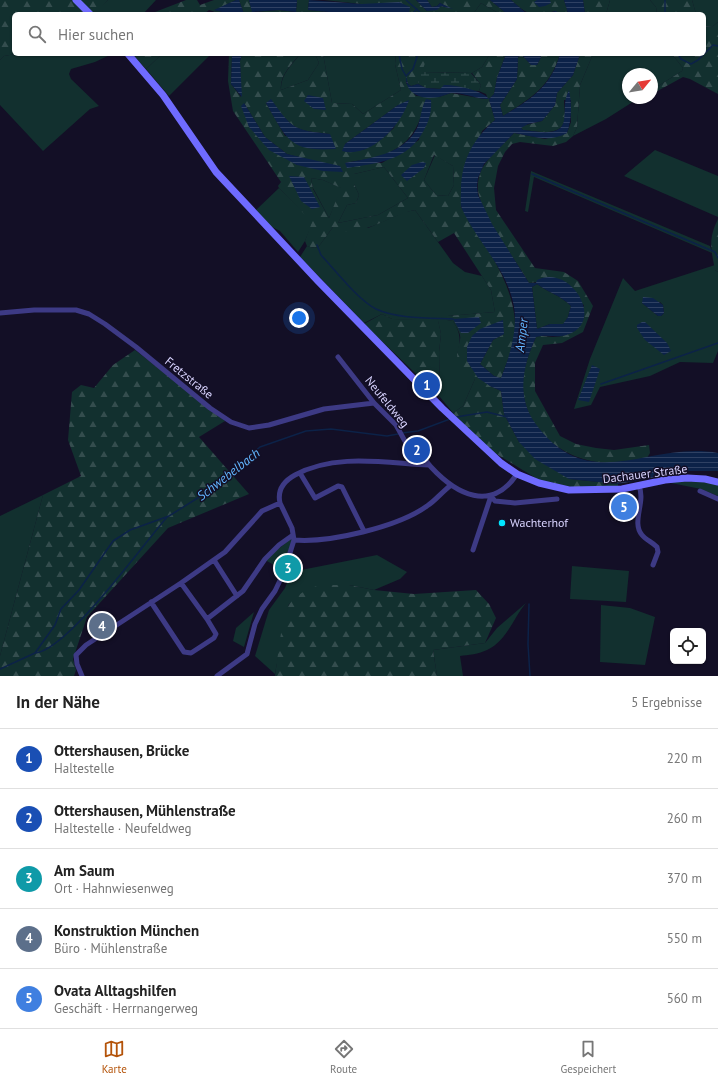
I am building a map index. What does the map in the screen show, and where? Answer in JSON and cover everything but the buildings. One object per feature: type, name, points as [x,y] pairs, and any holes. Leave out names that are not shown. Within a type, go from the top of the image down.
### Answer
[{"type":"main road","points":[[76,0],[88,12]]},
{"type":"main road","name":"Dachauer Straße","points":[[130,56],[163,95],[216,172],[318,281],[452,418],[501,463],[517,474],[539,483],[569,490],[598,491],[622,489],[665,480],[687,478],[705,479],[718,482]]},
{"type":"street","name":"Fretzstraße","points":[[0,313],[34,310],[76,310],[89,314],[136,347],[210,408],[231,422],[249,428],[269,425],[324,409],[374,403]]},
{"type":"street","name":"Neufeldweg","points":[[338,357],[374,403],[399,431],[411,452],[415,464]]},
{"type":"street","points":[[411,452],[420,452],[425,457],[429,465],[450,486],[475,496],[491,496],[506,487],[517,474]]},
{"type":"street","points":[[218,676],[247,654],[255,624],[262,609],[275,591],[284,572],[294,538],[292,528],[280,503],[279,497],[283,485],[300,473],[315,466],[342,461],[429,465]]},
{"type":"street","points":[[300,473],[315,498],[338,486],[342,487],[364,531]]},
{"type":"street","points":[[207,619],[243,591],[265,559],[279,545],[294,538],[307,541],[364,531],[400,521],[428,506],[450,486]]},
{"type":"street","points":[[639,486],[642,496],[637,518],[638,529],[642,535],[657,547],[658,552],[654,565]]},
{"type":"street","points":[[700,491],[718,499]]},
{"type":"street","points":[[491,496],[495,501],[515,503],[557,499]]},
{"type":"street","points":[[473,550],[491,496]]},
{"type":"street","points":[[82,676],[77,664],[76,655],[86,645],[181,583],[225,552],[262,511],[280,503]]},
{"type":"street","points":[[214,560],[237,596]]},
{"type":"street","points":[[151,602],[184,652],[191,653],[214,638],[216,634],[215,629],[181,583]]},
{"type":"green space","points":[[0,0],[108,0],[100,9],[100,12],[12,12],[12,55],[4,56],[0,60]]},
{"type":"green space","points":[[108,0],[156,0],[145,12],[100,12],[99,9]]},
{"type":"green space","points":[[186,0],[197,0],[200,5],[214,0],[236,0],[215,10],[223,12],[209,10],[206,12],[155,12]]},
{"type":"green space","points":[[239,0],[249,0],[253,12],[243,12]]},
{"type":"green space","points":[[297,0],[309,0],[308,10],[329,12],[296,12]]},
{"type":"green space","points":[[324,0],[416,0],[427,11],[441,6],[450,8],[440,3],[437,6],[432,7],[427,0],[490,0],[505,12],[497,12],[481,3],[474,12],[405,12],[377,4],[361,4]]},
{"type":"green space","points":[[511,0],[564,0],[568,12],[526,12]]},
{"type":"green space","points":[[583,0],[610,0],[607,12],[585,12]]},
{"type":"green space","points":[[610,0],[650,0],[656,7],[657,12],[607,12]]},
{"type":"green space","points":[[650,0],[692,0],[695,12],[657,12],[656,7]]},
{"type":"green space","points":[[692,0],[718,0],[718,22],[712,27],[706,26],[706,12],[695,12]]},
{"type":"green space","points":[[481,3],[497,12],[474,12]]},
{"type":"green space","points":[[279,10],[296,12],[253,12]]},
{"type":"green space","points":[[718,22],[718,94],[690,79],[683,77],[658,91],[658,86],[682,71],[683,68],[674,56],[706,56],[706,26],[712,27]]},
{"type":"green space","points":[[12,55],[12,56],[108,56],[95,62],[71,69],[69,74],[71,79],[99,106],[90,109],[43,151],[0,105],[0,60],[4,56]]},
{"type":"green space","points":[[134,56],[160,56],[146,69]]},
{"type":"green space","points":[[160,56],[209,56],[169,96],[146,69]]},
{"type":"green space","points":[[229,56],[232,56],[231,84],[241,97],[240,61],[241,56],[298,56],[284,75],[281,90],[308,80],[319,63],[316,56],[323,56],[332,103],[352,104],[363,114],[401,90],[395,64],[396,56],[427,56],[418,84],[411,86],[408,84],[406,78],[406,83],[416,96],[439,97],[451,93],[488,99],[486,94],[479,91],[481,85],[472,73],[482,67],[489,56],[505,56],[497,78],[494,94],[489,99],[495,120],[482,131],[461,207],[500,270],[512,305],[515,323],[514,341],[501,379],[494,376],[480,364],[493,340],[504,334],[467,347],[490,386],[501,391],[504,414],[519,442],[570,479],[618,484],[618,488],[572,487],[539,480],[485,447],[453,413],[463,406],[475,379],[463,376],[457,356],[460,335],[453,321],[447,320],[447,316],[495,312],[491,290],[454,233],[438,242],[415,210],[406,212],[374,226],[363,229],[342,231],[333,227],[319,246],[315,248],[307,246],[305,241],[312,222],[279,188],[278,186],[281,182],[233,111],[228,81]],"holes":[[[271,100],[284,117],[295,127],[330,134],[285,136],[266,103]],[[244,103],[265,137],[287,154],[313,161],[297,165],[249,127]],[[424,103],[419,140],[382,163],[345,163],[381,156],[399,147],[413,133],[422,114]],[[398,105],[394,128],[379,141],[363,150],[345,144]],[[434,155],[453,166],[454,185],[448,196],[436,195],[424,180]],[[384,167],[408,198],[378,215],[338,223],[347,205],[356,203],[359,195],[354,184],[354,174]],[[311,178],[323,180],[341,188],[329,218],[313,189]]]},
{"type":"green space","points":[[298,56],[316,56],[319,63],[308,80],[281,90],[282,80],[290,66]]},
{"type":"green space","points":[[323,56],[396,56],[395,64],[401,90],[363,114],[352,104],[332,103]]},
{"type":"green space","points":[[427,56],[489,56],[482,67],[472,73],[420,72]]},
{"type":"green space","points":[[523,56],[531,65],[537,65],[541,57],[540,56],[559,56],[551,75],[538,91],[503,116],[500,105],[517,79],[518,57]]},
{"type":"green space","points":[[579,56],[592,56],[580,85],[577,127],[573,136],[566,142],[553,146],[520,142],[512,144],[505,152],[498,166],[494,188],[496,210],[535,268],[564,272],[578,281],[593,306],[583,332],[562,343],[543,345],[535,363],[535,391],[560,436],[576,444],[614,450],[649,445],[650,453],[647,458],[629,462],[595,462],[580,458],[552,443],[532,420],[526,405],[523,382],[526,362],[536,337],[559,336],[576,330],[584,305],[538,282],[529,283],[488,219],[478,192],[479,179],[483,167],[514,133],[545,139],[567,133],[571,122],[571,100],[564,100],[565,120],[561,127],[557,130],[540,132],[523,130],[521,128],[522,126],[542,121],[555,105],[557,93],[573,75]]},
{"type":"green space","points":[[592,56],[674,56],[683,68],[682,71],[658,86],[658,68],[622,68],[622,104],[630,104],[606,119],[573,136],[577,127],[580,85]]},
{"type":"green space","points":[[420,72],[471,73],[481,85],[479,91],[426,88],[418,84]]},
{"type":"green space","points":[[655,150],[718,176],[718,217],[624,176]]},
{"type":"green space","points":[[435,155],[453,166],[454,185],[448,196],[436,195],[424,180]]},
{"type":"green space","points":[[384,167],[408,198],[378,215],[338,223],[347,205],[356,203],[359,195],[354,184],[354,174]]},
{"type":"green space","points":[[531,171],[710,246],[712,253],[534,177],[528,212],[525,211]]},
{"type":"green space","points":[[311,178],[323,180],[342,188],[329,218],[313,188]]},
{"type":"green space","points":[[279,188],[313,222],[305,241],[298,252],[280,231],[268,225],[256,210]]},
{"type":"green space","points":[[415,210],[453,263],[465,272],[482,276],[491,290],[495,312],[448,316],[447,320],[453,321],[459,334],[460,341],[457,355],[475,379],[463,406],[453,413],[440,397],[439,352],[441,334],[438,321],[392,319],[382,314],[364,323],[300,257],[307,246],[315,248],[319,246],[333,227],[368,228],[405,212]]},
{"type":"green space","points":[[718,219],[718,272],[715,270],[711,244],[713,232]]},
{"type":"green space","points":[[715,265],[715,270],[718,272],[718,351],[713,363],[680,362],[650,376],[600,387],[591,405],[574,409],[590,359],[623,278],[635,291]],"holes":[[[660,302],[663,305],[664,313],[661,316],[658,316],[642,303]]]},
{"type":"green space","points":[[537,284],[563,299],[571,306],[568,317],[563,325],[550,324],[537,329],[532,287]]},
{"type":"green space","points":[[382,314],[392,319],[438,320],[441,334],[439,352],[440,397],[364,324]]},
{"type":"green space","points":[[135,350],[225,421],[199,437],[249,494],[168,528],[87,617],[73,659],[76,670],[74,676],[0,676],[0,656],[43,495],[81,476],[68,440],[72,392],[81,385],[94,388],[113,365]]},
{"type":"green space","points":[[671,481],[704,482],[718,485],[718,496],[701,489],[671,483]]},
{"type":"green space","points":[[43,495],[0,656],[0,516]]},
{"type":"green space","points":[[293,537],[283,570],[265,560]]},
{"type":"green space","points":[[377,555],[407,572],[400,579],[374,590],[349,585],[289,604],[275,674],[255,656],[269,610],[285,588],[291,572]]},
{"type":"green space","points":[[572,566],[629,571],[626,602],[570,599]]},
{"type":"green space","points":[[321,585],[349,585],[374,590],[414,594],[476,590],[489,604],[496,618],[485,643],[433,650],[437,676],[275,676],[282,629],[289,605],[303,592]]},
{"type":"green space","points":[[526,603],[505,635],[494,646],[481,652],[460,656],[463,676],[437,676],[433,650],[485,643],[497,628]]},
{"type":"green space","points":[[601,605],[630,608],[655,617],[645,665],[600,662]]},
{"type":"green space","points":[[254,612],[244,647],[233,641],[236,628]]},
{"type":"water","points":[[239,0],[243,12],[222,12],[214,10]]},
{"type":"water","points":[[249,0],[297,0],[296,12],[279,10],[252,12]]},
{"type":"water","points":[[309,0],[361,4],[399,2],[410,7],[409,12],[329,12],[308,10]]},
{"type":"water","points":[[416,0],[427,0],[432,7],[437,6],[440,3],[453,9],[441,6],[437,10],[427,11]]},
{"type":"water","points":[[490,0],[511,0],[525,12],[505,12]]},
{"type":"water","points":[[537,0],[550,0],[551,3],[539,7],[534,2]]},
{"type":"water","points":[[564,0],[583,0],[585,12],[568,12]]},
{"type":"water","points":[[232,56],[241,56],[240,61],[242,97],[231,84]]},
{"type":"water","name":"Amper","points":[[505,56],[520,56],[518,57],[517,79],[500,105],[503,116],[539,91],[551,75],[559,56],[579,56],[573,75],[557,93],[555,105],[542,121],[528,124],[521,128],[523,130],[547,132],[558,129],[562,126],[564,120],[565,102],[569,90],[571,112],[567,133],[554,138],[541,138],[514,133],[484,164],[478,178],[477,186],[478,195],[492,224],[529,283],[536,283],[537,280],[549,277],[560,279],[570,285],[583,303],[584,314],[582,323],[575,331],[564,336],[536,337],[531,348],[525,369],[524,391],[525,402],[535,423],[556,445],[577,458],[598,462],[621,461],[668,453],[693,451],[718,453],[718,471],[688,471],[618,484],[569,479],[535,459],[519,442],[504,414],[501,391],[478,378],[467,361],[467,347],[472,336],[480,329],[503,320],[504,334],[493,340],[480,364],[494,376],[501,378],[513,341],[515,321],[513,302],[504,277],[468,221],[461,205],[463,170],[466,160],[480,135],[495,120],[489,99],[494,94],[497,78]],"holes":[[[537,284],[563,299],[571,306],[568,317],[563,324],[550,324],[537,329],[532,287]]]},
{"type":"water","points":[[523,56],[541,57],[537,65],[531,65]]},
{"type":"water","points":[[406,76],[408,84],[411,86],[418,84],[426,88],[440,89],[444,85],[455,86],[475,91],[489,99],[456,93],[433,98],[421,97],[416,95],[408,88]]},
{"type":"water","points":[[308,95],[323,98],[326,110],[314,109],[304,101]]},
{"type":"water","points":[[271,99],[284,117],[295,127],[330,134],[336,149],[309,148],[299,146],[292,141],[285,135],[266,103]]},
{"type":"water","points":[[426,99],[431,100],[431,112],[429,119],[424,130],[410,148],[391,159],[347,168],[345,163],[376,157],[404,144],[417,128]]},
{"type":"water","points":[[409,100],[400,119],[384,138],[364,150],[353,152],[342,151],[345,144],[398,105]]},
{"type":"water","points":[[244,103],[265,137],[287,154],[340,166],[343,172],[323,171],[297,165],[269,150],[249,127],[241,106]]},
{"type":"water","points":[[422,162],[426,163],[424,168],[407,181],[401,175],[412,165]]},
{"type":"water","points":[[289,176],[304,177],[320,207],[312,209],[301,201]]},
{"type":"water","points":[[643,297],[653,298],[663,305],[664,313],[661,316],[658,316],[642,303]]},
{"type":"water","points":[[479,317],[481,323],[468,333],[461,333],[453,319]]},
{"type":"water","points":[[645,322],[667,343],[671,351],[664,355],[645,340],[637,328],[637,325]]},
{"type":"water","points":[[592,365],[600,369],[589,402],[578,400]]},
{"type":"waterway","points":[[406,0],[420,12]]},
{"type":"waterway","points":[[665,0],[665,12]]},
{"type":"waterway","points":[[414,12],[417,9]]},
{"type":"waterway","points":[[706,52],[713,45],[718,46]]},
{"type":"waterway","points":[[399,56],[402,69],[406,76],[413,69],[417,56]]},
{"type":"waterway","points":[[679,56],[681,59],[691,64],[702,56]]},
{"type":"waterway","points":[[532,174],[715,252],[718,258]]},
{"type":"waterway","points":[[317,245],[321,255],[347,285],[369,305],[376,309],[394,315],[453,319]]},
{"type":"waterway","points":[[601,384],[718,343]]},
{"type":"waterway","name":"Schwebelbach","points":[[456,417],[487,412],[507,417]]},
{"type":"waterway","name":"Schwebelbach","points":[[402,433],[418,431],[450,419]]},
{"type":"waterway","name":"Schwebelbach","points":[[0,669],[35,653],[55,625],[61,609],[79,590],[113,541],[130,530],[169,516],[212,489],[260,447],[306,431],[331,429],[387,436],[398,434]]},
{"type":"waterway","points":[[35,653],[49,648],[66,635],[85,616],[124,571],[168,516]]},
{"type":"waterway","points":[[529,604],[528,644],[530,676]]},
{"type":"place","name":"Ottershausen, Brücke","points":[[427,385]]},
{"type":"place","name":"Ottershausen, Mühlenstraße","points":[[417,450]]},
{"type":"place","name":"Ovata Alltagshilfen","points":[[624,507]]},
{"type":"place","name":"Wachterhof","points":[[502,523]]},
{"type":"place","name":"Am Saum","points":[[288,568]]},
{"type":"place","name":"Konstruktion München","points":[[102,626]]}]
